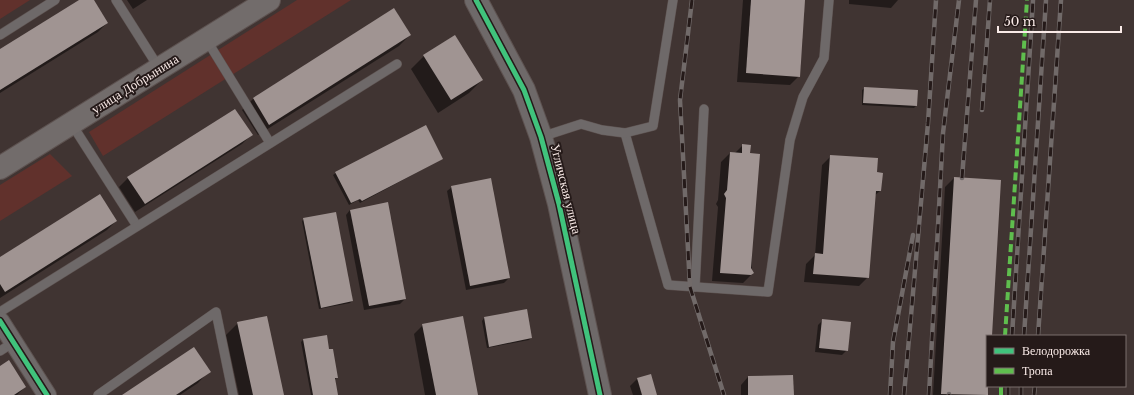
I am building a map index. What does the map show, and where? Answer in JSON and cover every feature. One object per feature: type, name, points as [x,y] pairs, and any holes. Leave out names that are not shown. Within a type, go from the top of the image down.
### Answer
[{"type":"main road","name":"улица Добрынина","points":[[0,168],[269,0]]},
{"type":"street","name":"Угличская улица","points":[[476,0],[524,90],[541,137],[559,204],[600,395]]},
{"type":"street","points":[[0,321],[7,346],[47,395]]},
{"type":"lane","points":[[0,35],[55,0]]},
{"type":"lane","points":[[116,0],[159,69]]},
{"type":"lane","points":[[541,137],[580,124],[602,130],[625,133],[653,126],[673,0]]},
{"type":"lane","points":[[625,133],[668,285],[768,292],[790,140],[803,97],[824,58],[829,0]]},
{"type":"lane","points":[[206,39],[270,143]]},
{"type":"lane","points":[[0,312],[397,64]]},
{"type":"lane","points":[[695,287],[704,109]]},
{"type":"lane","points":[[72,123],[137,226]]},
{"type":"lane","points":[[98,395],[216,312],[233,395]]},
{"type":"shaded area","points":[[0,0],[30,0],[0,19]]},
{"type":"shaded area","points":[[297,0],[351,0],[103,156],[89,132]]},
{"type":"shaded area","points":[[50,154],[72,176],[0,221],[0,185]]},
{"type":"building","points":[[79,0],[94,0],[108,23],[0,90],[0,49]]},
{"type":"building","points":[[751,0],[805,0],[800,77],[746,73]]},
{"type":"building","points":[[394,8],[411,35],[269,125],[253,98]]},
{"type":"building","points":[[455,35],[483,80],[451,100],[423,55]]},
{"type":"building","points":[[864,87],[918,90],[917,106],[863,103]]},
{"type":"building","points":[[235,109],[253,135],[145,204],[127,177]]},
{"type":"building","points":[[426,125],[443,159],[362,201],[360,199],[351,203],[335,172]]},
{"type":"building","points":[[742,144],[751,145],[750,153],[760,154],[751,268],[754,273],[751,275],[720,273],[726,198],[724,194],[727,190],[730,152],[742,153]]},
{"type":"building","points":[[830,155],[878,158],[877,172],[883,173],[881,191],[876,191],[869,278],[813,274],[815,253],[823,254]]},
{"type":"building","points":[[954,177],[1001,180],[992,335],[986,335],[986,387],[988,387],[988,395],[941,394]]},
{"type":"building","points":[[491,178],[510,278],[470,286],[451,186]]},
{"type":"building","points":[[100,194],[117,221],[5,292],[0,284],[0,257]]},
{"type":"building","points":[[388,202],[406,299],[369,306],[350,210]]},
{"type":"building","points":[[336,212],[353,301],[321,308],[303,218]]},
{"type":"building","points":[[527,309],[532,338],[489,347],[484,317]]},
{"type":"building","points":[[267,316],[284,395],[253,395],[237,322]]},
{"type":"building","points":[[463,316],[478,395],[436,395],[422,324]]},
{"type":"building","points":[[822,319],[851,322],[848,351],[819,348]]},
{"type":"building","points":[[327,335],[329,349],[333,349],[338,378],[335,378],[338,395],[313,395],[303,339]]},
{"type":"building","points":[[194,347],[211,372],[176,395],[122,395]]},
{"type":"building","points":[[9,360],[26,387],[14,395],[0,395],[0,366]]},
{"type":"building","points":[[651,374],[657,395],[642,395],[637,378]]},
{"type":"building","points":[[793,375],[794,395],[748,395],[748,376]]},
{"type":"railway","points":[[692,0],[680,100],[690,287],[724,395]]},
{"type":"railway","points":[[904,395],[928,123],[936,0]]},
{"type":"railway","points":[[929,395],[943,133],[959,0]]},
{"type":"railway","points":[[962,178],[976,0]]},
{"type":"railway","points":[[982,110],[990,0]]},
{"type":"railway","points":[[1012,335],[1033,0]]},
{"type":"railway","points":[[1024,335],[1046,0]]},
{"type":"railway","points":[[1038,335],[1061,0]]},
{"type":"railway","points":[[890,395],[893,342],[913,235]]},
{"type":"railway","points":[[1008,387],[1008,395]]},
{"type":"railway","points":[[1021,387],[1021,395]]},
{"type":"railway","points":[[1034,395],[1035,387]]},
{"type":"marked path","points":[[1005,335],[1027,0]]},
{"type":"marked path","points":[[1001,387],[1001,395]]},
{"type":"cycle path","points":[[476,0],[524,90],[541,137],[559,204],[600,395]]},
{"type":"cycle path","points":[[0,321],[47,395]]}]
